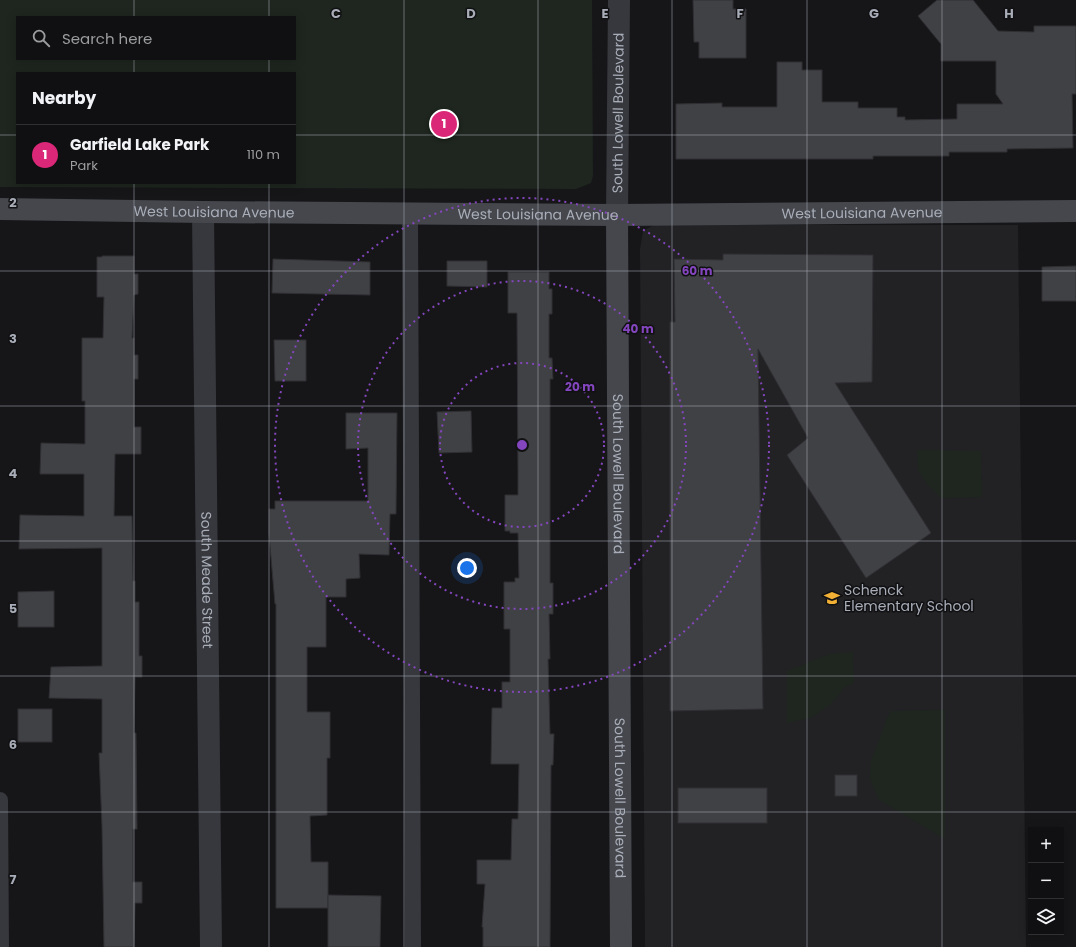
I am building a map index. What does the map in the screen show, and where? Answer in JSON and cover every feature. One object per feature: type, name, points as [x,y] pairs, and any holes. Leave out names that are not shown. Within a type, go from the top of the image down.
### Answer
[{"type":"street","name":"South Lowell Boulevard","points":[[619,0],[617,215],[621,947]]},
{"type":"street","name":"West Louisiana Avenue","points":[[0,209],[617,215],[1076,211]]},
{"type":"street","name":"South Meade Street","points":[[203,212],[211,947]]},
{"type":"lane","points":[[410,214],[413,947]]},
{"type":"lane","points":[[0,800],[1,947]]},
{"type":"shaded area","points":[[0,0],[592,0],[593,176],[591,183],[576,189],[0,187]]},
{"type":"shaded area","name":"Schenck Elementary School","points":[[654,225],[1018,225],[1026,947],[645,947],[640,249],[643,231]]},
{"type":"shaded area","points":[[917,450],[981,451],[982,497],[941,498],[926,483],[918,470]]},
{"type":"shaded area","points":[[853,652],[854,683],[845,687],[831,704],[811,718],[787,723],[787,671],[829,654]]},
{"type":"shaded area","points":[[945,710],[945,839],[879,800],[870,779],[871,761],[890,711]]},
{"type":"building","points":[[693,0],[733,0],[733,9],[746,9],[746,58],[699,58],[699,42],[694,42]]},
{"type":"building","points":[[937,0],[973,0],[998,31],[1034,32],[1034,26],[1076,26],[1076,94],[1072,94],[1073,148],[1007,149],[1007,152],[949,152],[949,156],[873,156],[873,159],[676,159],[676,104],[722,103],[722,107],[777,107],[777,62],[802,62],[802,70],[822,70],[822,102],[858,102],[858,108],[897,108],[897,117],[905,117],[905,120],[957,119],[957,104],[1003,104],[996,94],[996,61],[941,61],[941,44],[918,16]]},
{"type":"building","points":[[723,254],[873,255],[872,382],[835,383],[931,533],[866,578],[787,455],[808,438],[758,349],[763,709],[670,711],[670,322],[675,322],[674,259],[723,260]]},
{"type":"building","points":[[134,256],[134,274],[138,274],[138,294],[134,295],[132,338],[134,338],[134,355],[138,355],[138,379],[134,379],[134,427],[141,427],[141,454],[115,454],[114,516],[132,516],[133,581],[135,581],[135,602],[139,602],[139,656],[142,656],[142,677],[135,677],[134,733],[136,733],[137,829],[133,829],[133,882],[142,882],[142,903],[135,903],[134,947],[104,947],[99,753],[102,753],[102,699],[49,698],[51,667],[102,666],[102,548],[19,549],[20,515],[84,516],[84,474],[40,474],[41,443],[85,444],[85,401],[82,401],[82,338],[103,338],[104,297],[97,297],[97,257]]},
{"type":"building","points":[[273,259],[370,262],[370,295],[272,293]]},
{"type":"building","points":[[447,261],[487,261],[487,287],[447,286]]},
{"type":"building","points":[[1076,266],[1076,301],[1042,301],[1042,267]]},
{"type":"building","points":[[508,272],[549,272],[549,289],[552,289],[552,314],[549,314],[549,358],[552,358],[553,379],[550,379],[550,583],[553,583],[553,614],[549,614],[550,659],[548,659],[550,734],[554,734],[553,765],[551,765],[550,947],[483,947],[482,927],[485,884],[477,884],[477,860],[511,860],[512,819],[518,819],[519,764],[491,764],[492,708],[502,708],[502,682],[510,682],[510,629],[504,629],[504,582],[515,582],[515,578],[519,578],[518,533],[510,533],[510,531],[505,531],[505,495],[518,495],[517,313],[508,313]]},
{"type":"building","points":[[274,340],[306,340],[306,381],[275,381]]},
{"type":"building","points":[[471,411],[472,452],[439,453],[437,412]]},
{"type":"building","points":[[346,413],[397,413],[396,514],[390,514],[389,555],[359,554],[360,578],[346,579],[346,597],[326,597],[326,647],[307,647],[307,712],[330,712],[330,758],[327,758],[327,815],[310,816],[311,862],[328,862],[328,908],[276,908],[276,604],[269,534],[269,509],[275,509],[275,501],[368,501],[368,448],[346,449]]},
{"type":"building","points":[[54,591],[54,627],[18,627],[18,592]]},
{"type":"building","points":[[18,709],[52,709],[52,742],[18,742]]},
{"type":"building","points":[[835,775],[857,775],[857,796],[835,796]]},
{"type":"building","points":[[678,788],[767,788],[767,823],[678,823]]},
{"type":"building","points":[[328,895],[381,896],[380,947],[328,947]]},
{"type":"place","name":"Garfield Lake Park","points":[[444,124]]},
{"type":"place","name":"Schenck Elementary School","points":[[832,598]]}]
